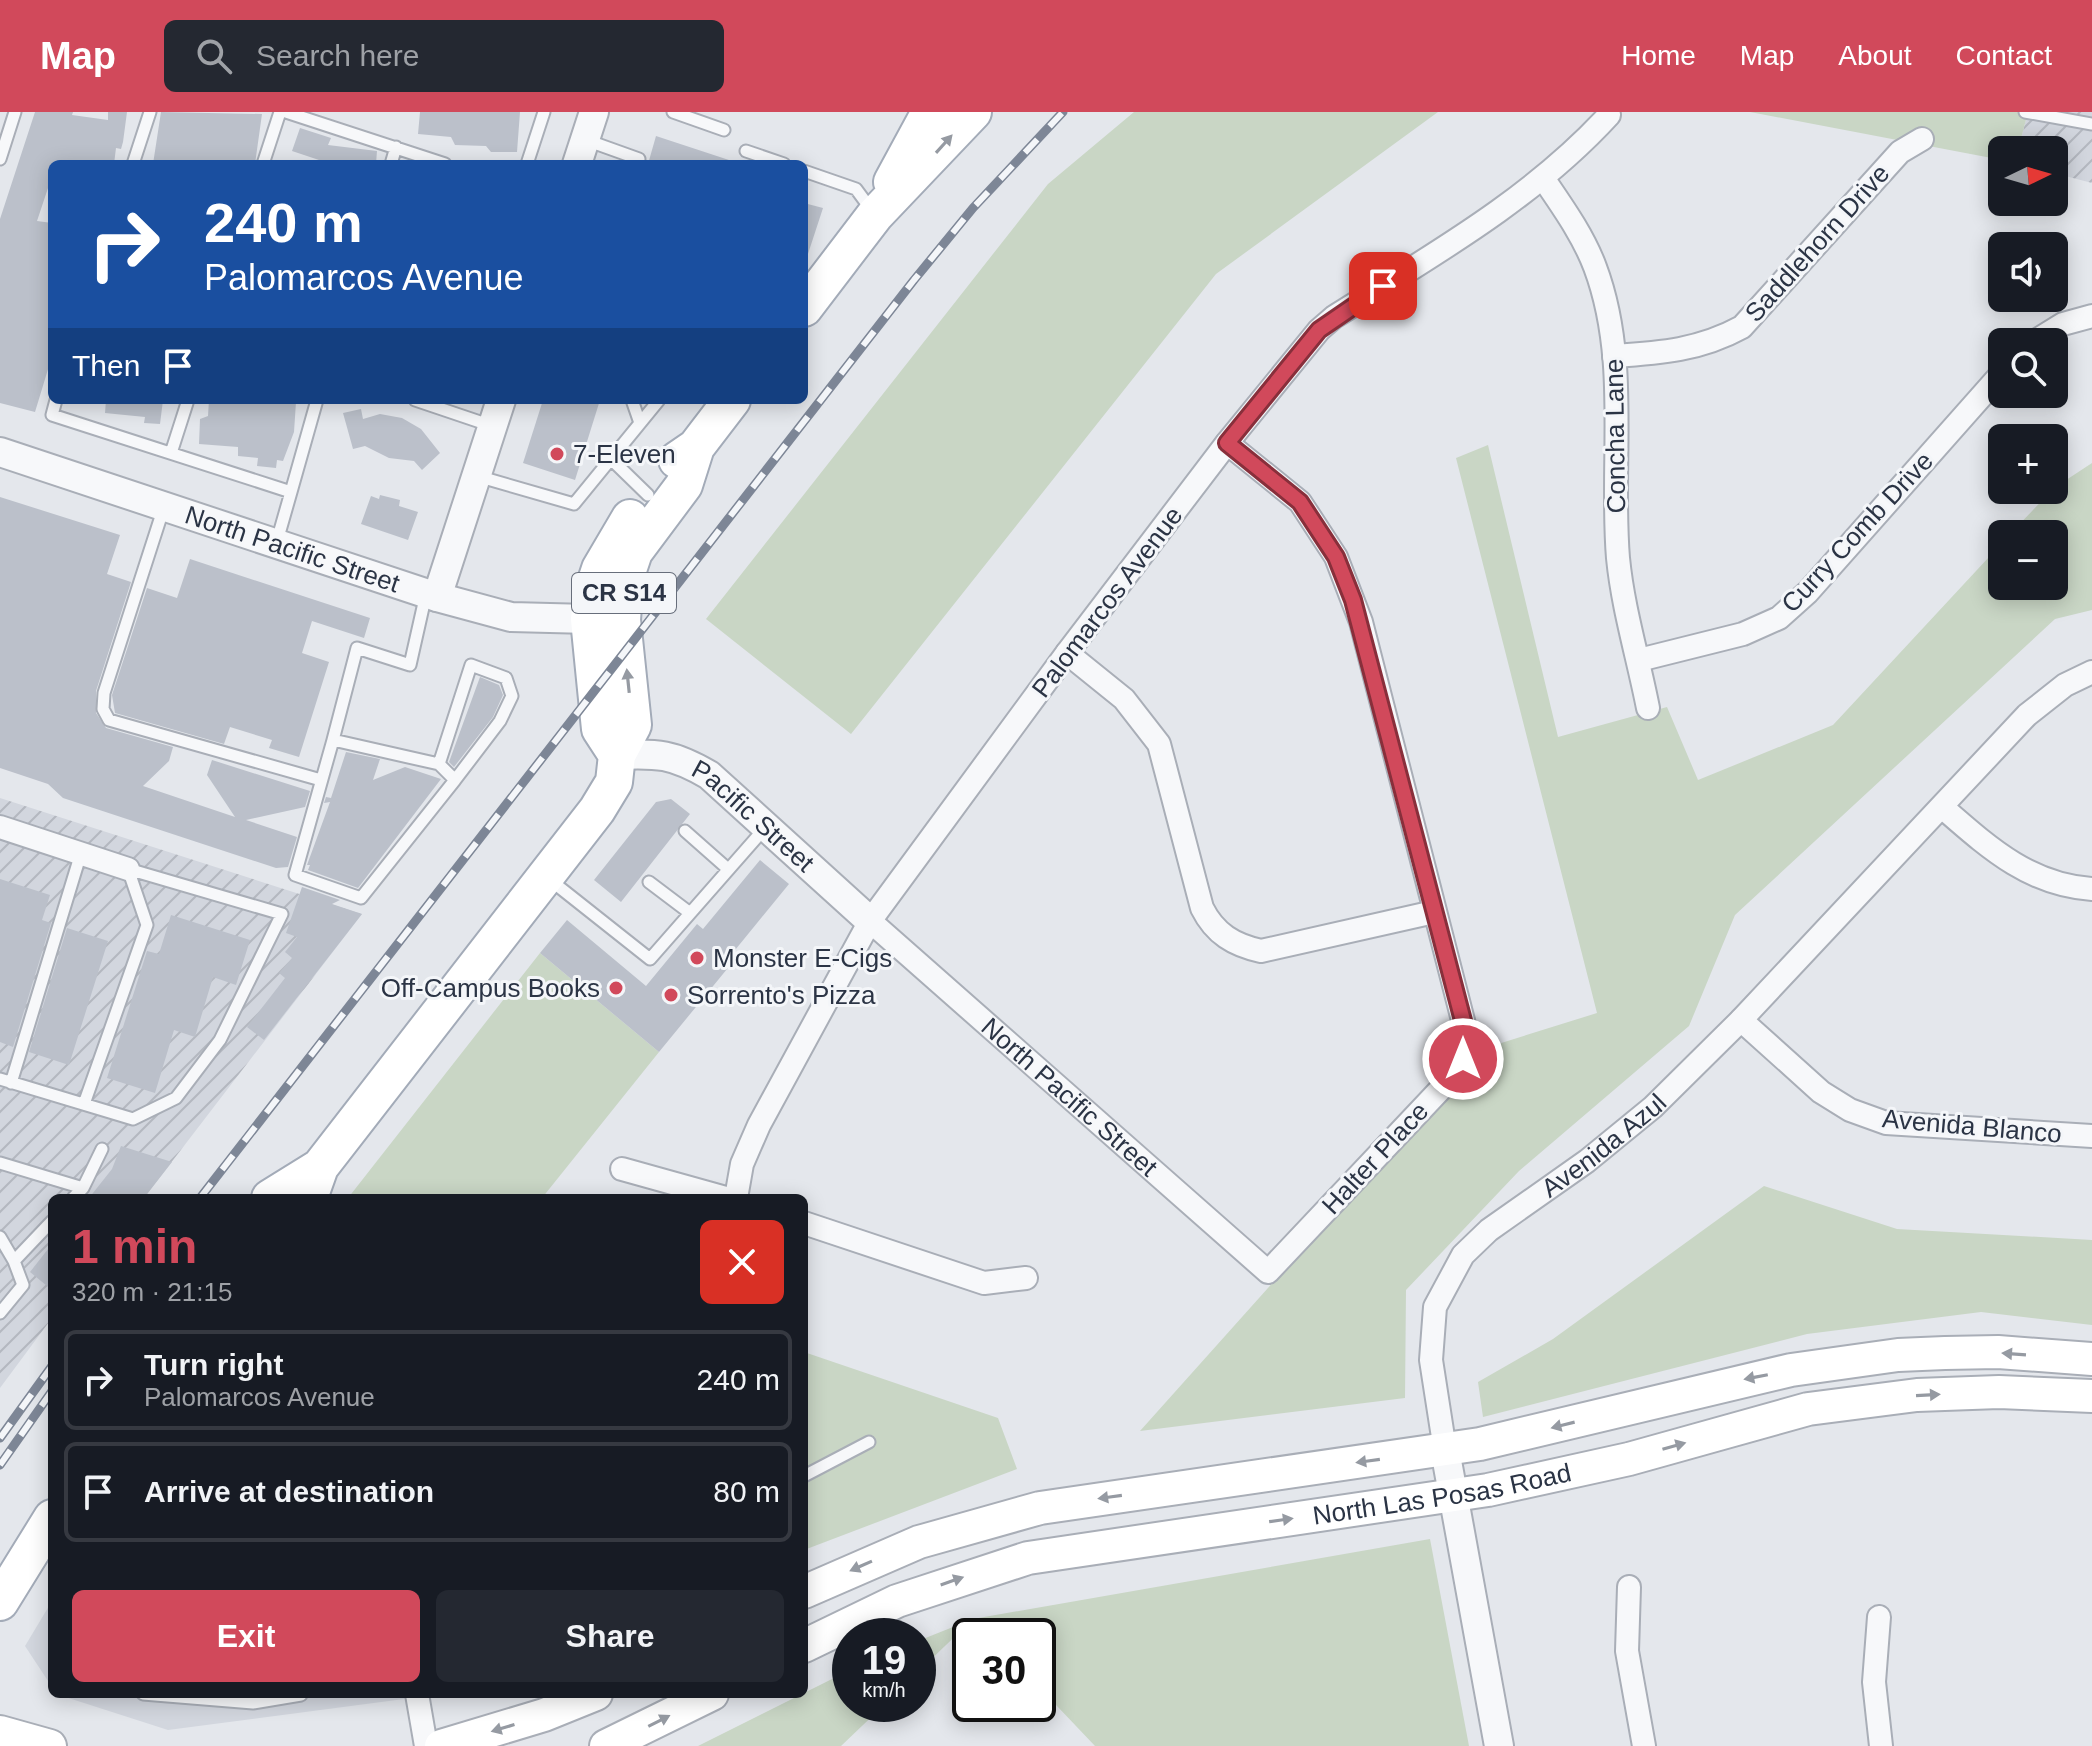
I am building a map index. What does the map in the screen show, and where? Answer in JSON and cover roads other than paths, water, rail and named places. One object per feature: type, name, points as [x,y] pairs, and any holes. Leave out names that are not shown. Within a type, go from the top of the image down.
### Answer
[{"type":"main road","points":[[875,215],[930,112]]},
{"type":"main road","points":[[808,303],[875,215],[973,112]]},
{"type":"main road","name":"CR S14","points":[[617,755],[600,729],[589,619],[593,590],[600,569],[648,495],[669,467],[696,447],[729,404]]},
{"type":"main road","name":"CR S14","points":[[281,1194],[314,1182],[614,782],[617,755],[633,725],[622,620],[625,579],[634,552],[684,485],[696,447]]},
{"type":"main road","name":"North Las Posas Road","points":[[808,1590],[919,1542],[1040,1508],[1445,1450],[1525,1434],[1738,1380],[1898,1355],[1998,1352],[2092,1359]]},
{"type":"main road","name":"North Las Posas Road","points":[[808,1644],[897,1601],[1028,1558],[1453,1496],[1629,1459],[1808,1409],[1917,1395],[1999,1392],[2092,1396]]},
{"type":"main road","points":[[0,1602],[48,1524]]},
{"type":"main road","points":[[441,1746],[544,1715],[586,1698]]},
{"type":"main road","points":[[606,1746],[704,1698]]},
{"type":"main road","points":[[0,1732],[50,1746]]},
{"type":"street","points":[[581,152],[594,112]]},
{"type":"street","name":"Palomarcos Avenue","points":[[737,1194],[742,1164],[759,1125],[870,921],[1067,653],[1227,443],[1319,330],[1334,317],[1504,209],[1579,148],[1609,115]]},
{"type":"street","name":"Saddlehorn Drive","points":[[1614,356],[1675,352],[1711,343],[1742,327],[1900,152],[1922,139]]},
{"type":"street","name":"Concha Lane","points":[[1543,178],[1580,235],[1595,266],[1609,311],[1614,356],[1618,557],[1625,613],[1639,660],[1648,708]]},
{"type":"street","points":[[2057,328],[2092,316]]},
{"type":"street","name":"Curry Comb Drive","points":[[1639,660],[1743,634],[1779,618],[1808,592],[1988,389]]},
{"type":"street","points":[[432,596],[497,413]]},
{"type":"street","points":[[1067,653],[1124,699],[1159,744],[1202,908],[1210,924],[1236,946],[1261,951],[1434,912],[1361,622],[1336,557],[1300,502],[1227,443]]},
{"type":"street","name":"North Pacific Street","points":[[0,452],[432,596],[511,617],[589,619]]},
{"type":"street","name":"Avenida Azul","points":[[1496,1740],[1431,1360],[1435,1307],[1463,1255],[1489,1230],[1587,1161],[1653,1107],[1741,1020],[2027,715],[2065,685],[2092,672]]},
{"type":"street","name":"Pacific Street","points":[[617,755],[658,753],[679,757],[709,775],[870,921]]},
{"type":"street","points":[[1942,807],[1998,857],[2032,876],[2092,889]]},
{"type":"street","points":[[0,827],[128,869]]},
{"type":"street","name":"Halter Place","points":[[1268,1272],[1453,1076],[1463,1059],[1467,1036],[1434,912]]},
{"type":"street","name":"North Pacific Street","points":[[870,921],[1268,1272]]},
{"type":"street","name":"Avenida Blanco","points":[[1741,1020],[1821,1092],[1850,1110],[1886,1123],[2092,1136]]},
{"type":"street","points":[[622,1169],[712,1194]]},
{"type":"street","points":[[808,1224],[984,1283],[1026,1278]]},
{"type":"street","points":[[1629,1587],[1627,1651],[1644,1746]]},
{"type":"street","points":[[1879,1617],[1874,1682],[1881,1746]]},
{"type":"street","points":[[418,1698],[426,1746]]},
{"type":"lane","points":[[0,159],[15,112]]},
{"type":"lane","points":[[134,160],[150,112]]},
{"type":"lane","points":[[265,160],[283,112],[433,160]]},
{"type":"lane","points":[[528,160],[544,112]]},
{"type":"lane","points":[[673,112],[724,130]]},
{"type":"lane","points":[[2025,112],[2092,124]]},
{"type":"lane","points":[[392,160],[396,147]]},
{"type":"lane","points":[[746,151],[772,160]]},
{"type":"lane","points":[[581,152],[639,159]]},
{"type":"lane","points":[[808,172],[856,189],[875,215]]},
{"type":"lane","points":[[55,404],[52,415],[291,492]]},
{"type":"lane","points":[[171,453],[187,404]]},
{"type":"lane","points":[[276,544],[316,404]]},
{"type":"lane","points":[[633,404],[640,423]]},
{"type":"lane","points":[[477,476],[574,504],[656,404]]},
{"type":"lane","points":[[450,405],[497,413]]},
{"type":"lane","points":[[611,459],[648,495]]},
{"type":"lane","points":[[165,507],[104,693],[103,709],[109,720],[321,780]]},
{"type":"lane","points":[[432,596],[410,665],[357,648],[295,875],[361,898],[500,721],[512,696],[506,678],[471,665],[439,764]]},
{"type":"lane","points":[[333,740],[439,764],[455,780]]},
{"type":"lane","points":[[545,877],[650,959],[766,827]]},
{"type":"lane","points":[[685,831],[728,869]]},
{"type":"lane","points":[[81,853],[5,1081],[133,1119],[176,1098],[220,1040],[282,914],[128,869]]},
{"type":"lane","points":[[84,1104],[147,925],[128,869]]},
{"type":"lane","points":[[649,882],[690,913]]},
{"type":"lane","points":[[77,1194],[102,1149]]},
{"type":"lane","points":[[0,1163],[83,1188]]},
{"type":"lane","points":[[14,1261],[48,1225]]},
{"type":"lane","points":[[0,1237],[23,1285],[0,1313]]},
{"type":"lane","points":[[808,1474],[869,1442]]},
{"type":"lane","points":[[222,1698],[253,1703],[281,1698]]},
{"type":"railway","points":[[203,1194],[914,280],[973,208],[1063,112]]},
{"type":"railway","points":[[0,1438],[48,1372]]},
{"type":"railway","points":[[0,1465],[48,1397]]},
{"type":"place","name":"7-Eleven","points":[[557,454]]},
{"type":"place","name":"Monster E-Cigs","points":[[697,958]]},
{"type":"place","name":"Off-Campus Books","points":[[616,988]]},
{"type":"place","name":"Sorrento's Pizza","points":[[671,995]]}]
